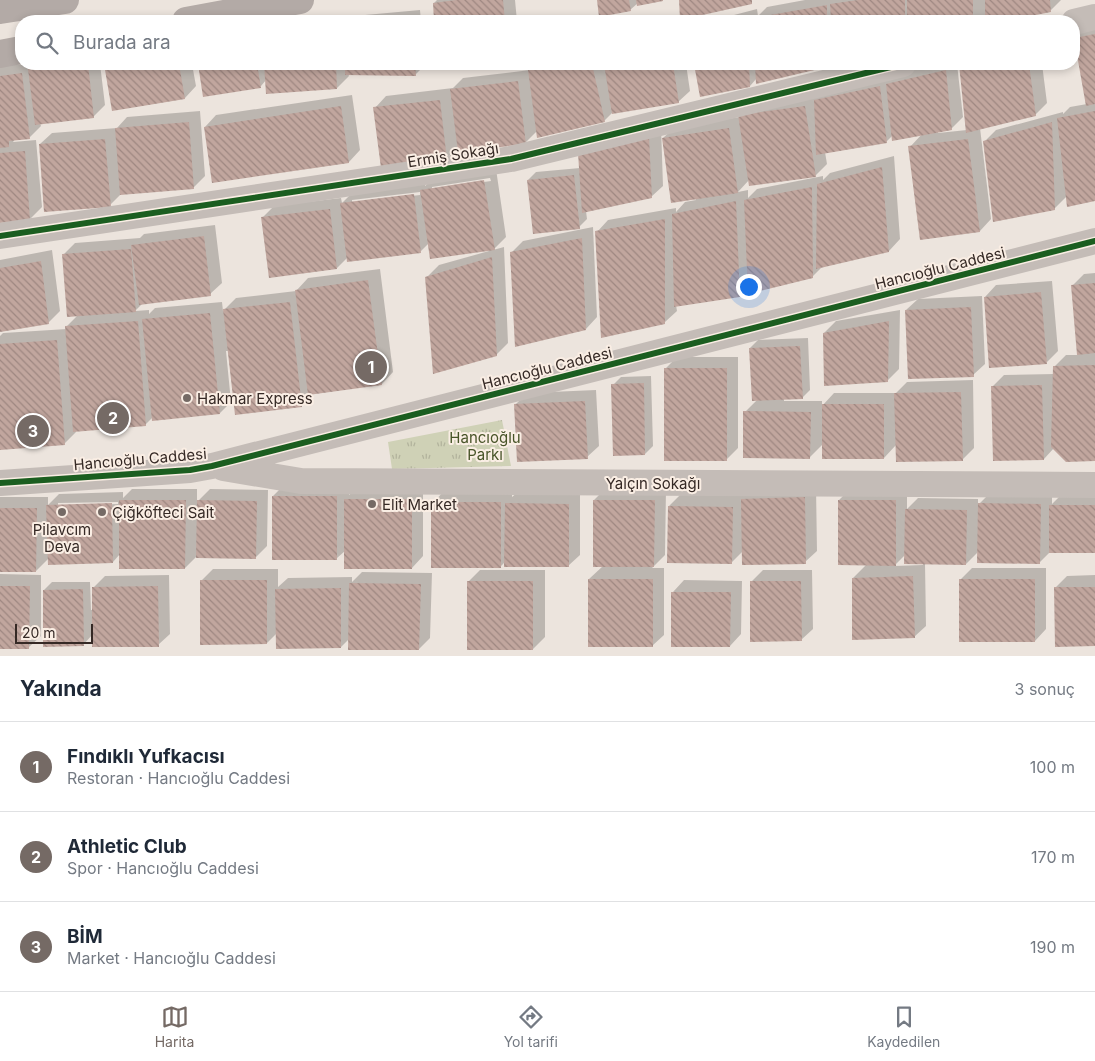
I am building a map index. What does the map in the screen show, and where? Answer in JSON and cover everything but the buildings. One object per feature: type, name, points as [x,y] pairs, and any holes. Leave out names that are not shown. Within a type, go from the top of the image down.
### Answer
[{"type":"main road","points":[[0,10],[65,0]]},
{"type":"main road","points":[[219,15],[300,0]]},
{"type":"main road","points":[[0,54],[15,51]]},
{"type":"street","points":[[1080,21],[1095,17]]},
{"type":"street","name":"Ermiş Sokağı","points":[[0,236],[511,159],[878,70]]},
{"type":"street","name":"Hancıoğlu Caddesi","points":[[0,483],[190,470],[212,466],[1095,241]]},
{"type":"street","name":"Yalçın Sokağı","points":[[212,466],[301,481],[1095,485]]},
{"type":"green space","name":"Hancıoğlu Parkı","points":[[502,420],[511,466],[392,469],[388,442]]},
{"type":"cycle path","points":[[0,236],[511,159],[878,70]]},
{"type":"cycle path","points":[[0,483],[190,470],[212,466],[1095,241]]},
{"type":"place","name":"Fındıklı Yufkacısı","points":[[371,367]]},
{"type":"place","name":"Hakmar Express","points":[[187,398]]},
{"type":"place","name":"Athletic Club","points":[[113,418]]},
{"type":"place","name":"BİM","points":[[33,431]]},
{"type":"place","name":"Elit Market","points":[[372,504]]},
{"type":"place","name":"Pilavcım Deva","points":[[62,512]]},
{"type":"place","name":"Çiğköfteci Sait","points":[[102,512]]}]
